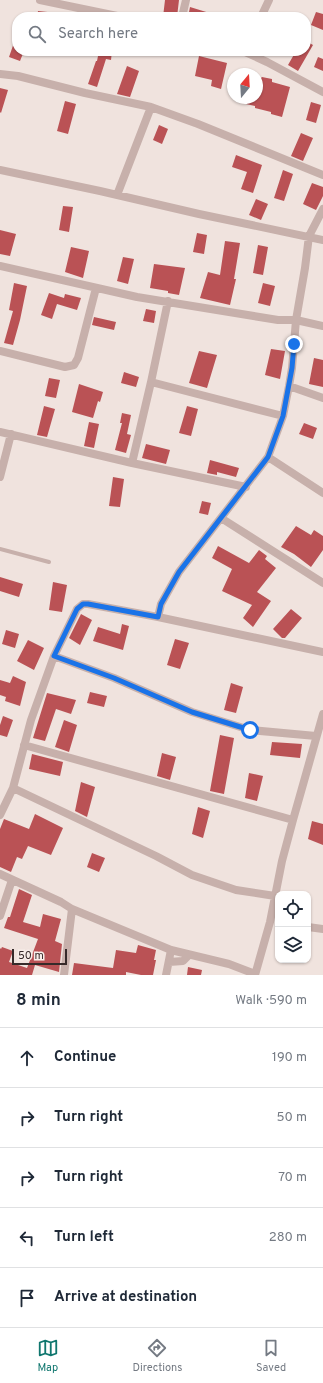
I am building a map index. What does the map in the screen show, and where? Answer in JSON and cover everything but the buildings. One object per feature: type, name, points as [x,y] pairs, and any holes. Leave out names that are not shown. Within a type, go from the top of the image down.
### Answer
[{"type":"street","points":[[41,0],[98,12]]},
{"type":"street","points":[[183,12],[186,0]]},
{"type":"street","points":[[263,12],[268,0]]},
{"type":"street","points":[[254,56],[323,91]]},
{"type":"street","points":[[0,74],[18,76],[85,93],[151,107],[198,124],[323,175]]},
{"type":"street","points":[[117,195],[151,107]]},
{"type":"street","points":[[0,170],[206,216],[323,240]]},
{"type":"street","points":[[158,617],[161,604],[179,572],[268,457],[283,416],[289,386],[296,320],[309,236],[323,209]]},
{"type":"street","points":[[0,266],[137,297],[278,320],[296,320],[323,326]]},
{"type":"street","points":[[0,351],[65,367],[74,365],[78,358],[96,288]]},
{"type":"street","points":[[132,463],[168,301]]},
{"type":"street","points":[[151,382],[283,416]]},
{"type":"street","points":[[289,386],[323,398]]},
{"type":"street","points":[[0,432],[132,463],[246,486]]},
{"type":"street","points":[[0,477],[11,434]]},
{"type":"street","points":[[268,457],[323,492]]},
{"type":"street","points":[[221,518],[323,583]]},
{"type":"street","points":[[0,815],[13,788],[24,745],[54,656],[77,609],[83,604],[158,617],[323,652]]},
{"type":"street","points":[[54,656],[114,678],[192,712],[250,730],[316,736]]},
{"type":"street","points":[[276,891],[282,861],[323,714]]},
{"type":"street","points":[[24,745],[293,820]]},
{"type":"street","points":[[0,874],[61,902],[72,909],[171,950],[229,964],[255,974],[274,923],[275,896],[236,890],[192,874],[13,788]]},
{"type":"street","points":[[0,916],[12,880]]},
{"type":"street","points":[[64,975],[72,909]]},
{"type":"street","points":[[311,927],[323,929]]},
{"type":"street","points":[[166,975],[171,950]]},
{"type":"street","points":[[169,962],[183,961],[189,955]]},
{"type":"lane","points":[[0,549],[49,562]]},
{"type":"route","points":[[250,730],[192,712],[114,678],[54,656],[77,609],[83,604],[158,617],[161,604],[179,572],[268,457],[283,416],[292,368],[294,344]]}]
